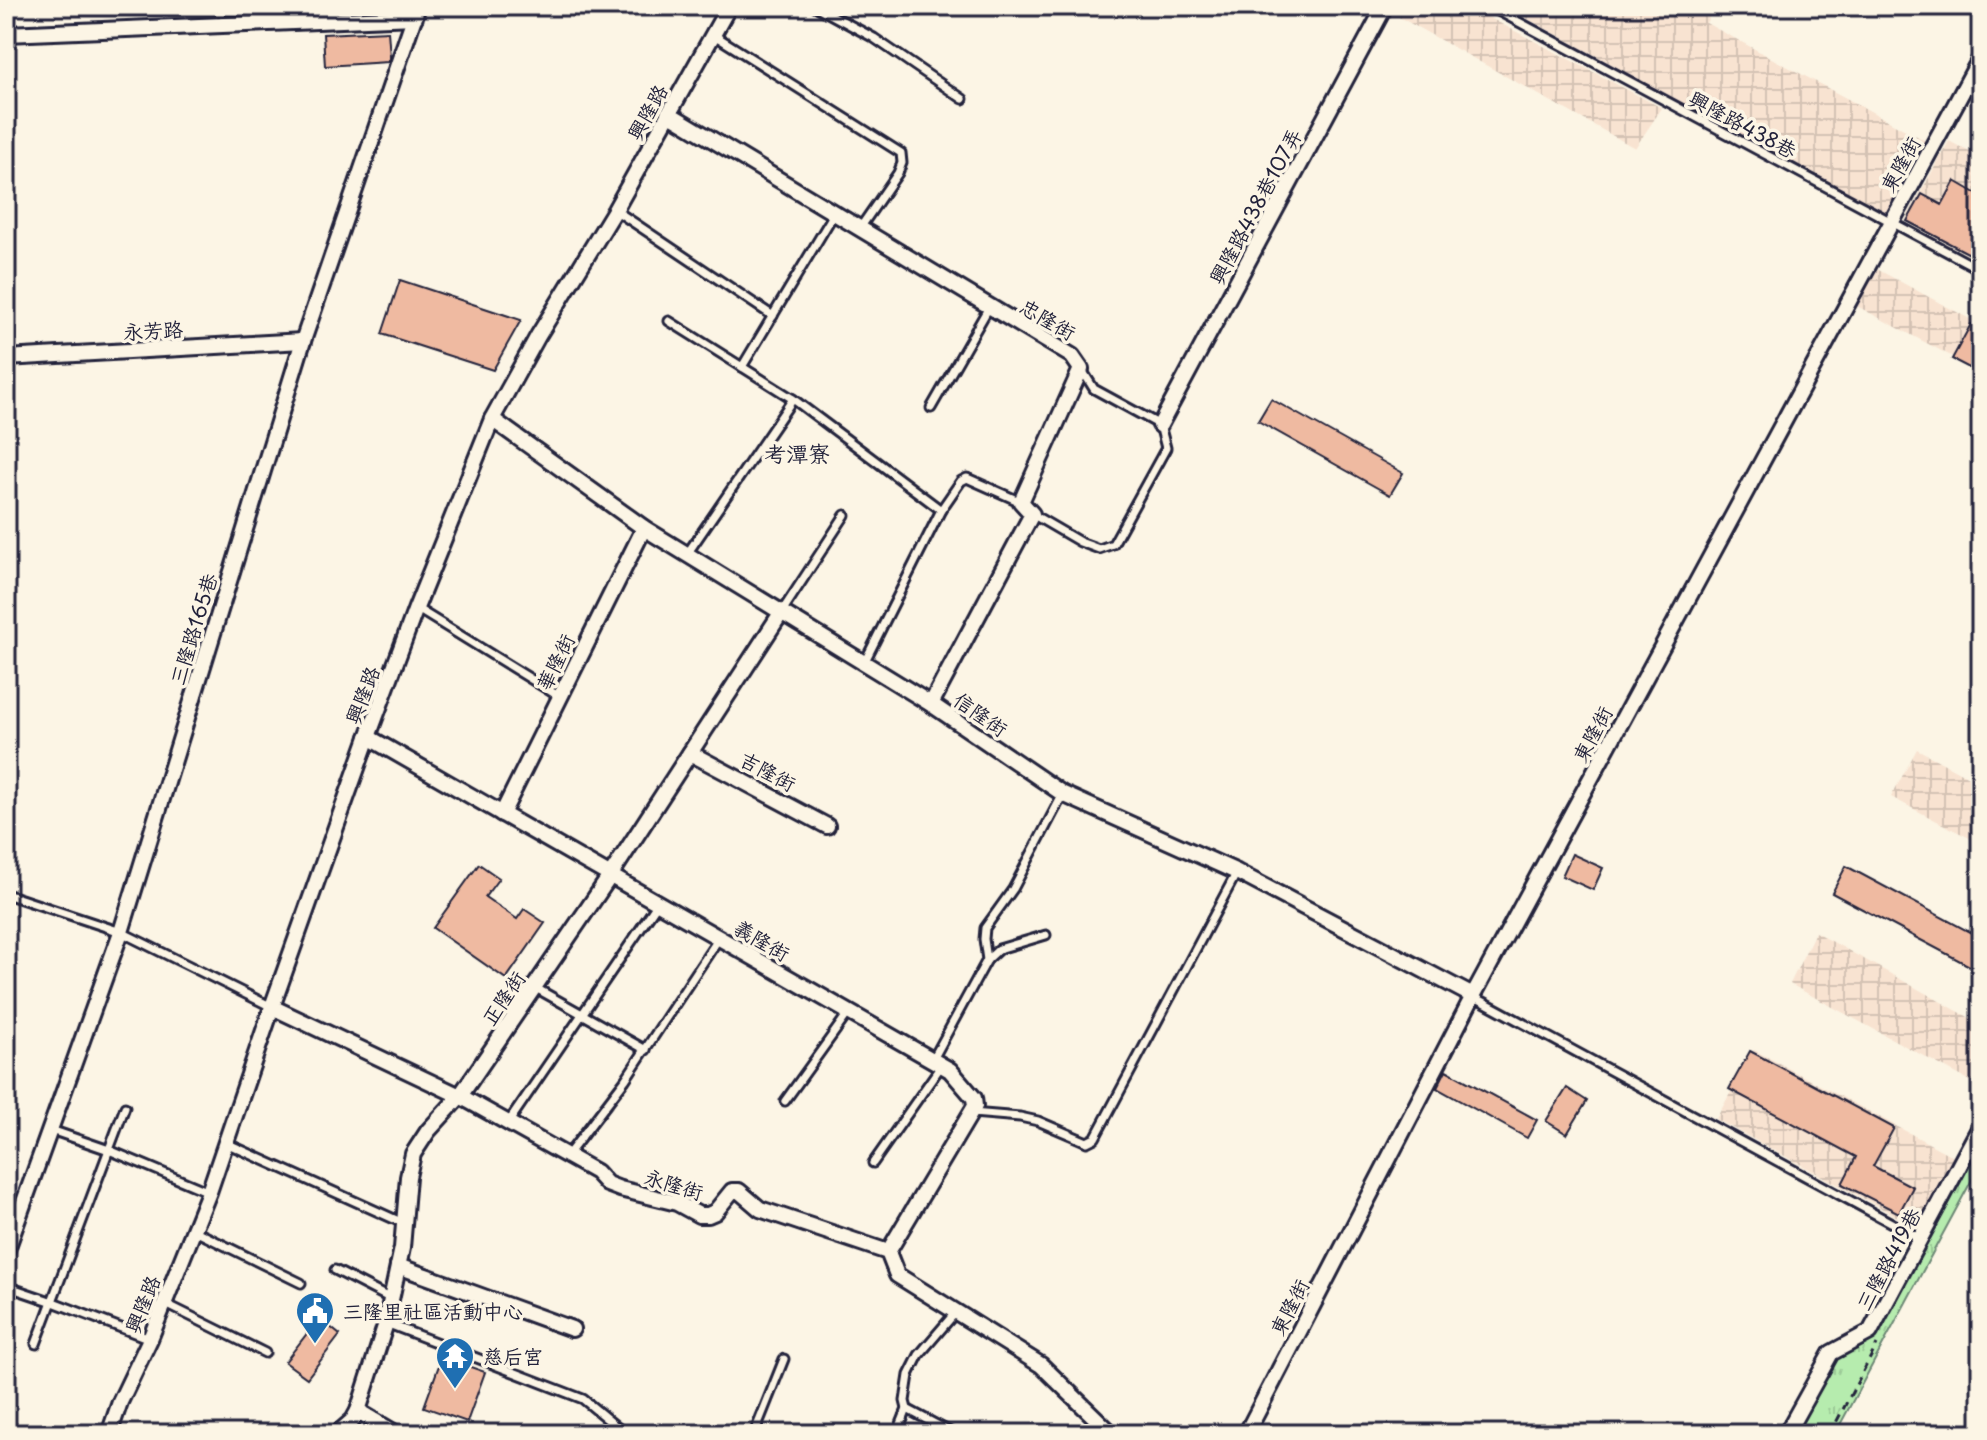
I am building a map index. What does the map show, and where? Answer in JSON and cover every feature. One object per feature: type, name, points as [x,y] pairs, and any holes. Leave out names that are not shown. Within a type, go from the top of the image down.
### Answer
[{"type":"street","name":"興隆路","points":[[109,1434],[209,1192],[368,737],[492,419],[538,336],[615,210],[729,6]]},
{"type":"street","name":"興隆路438巷107弄","points":[[1160,425],[1385,6]]},
{"type":"street","points":[[6,34],[416,11]]},
{"type":"street","name":"三隆路165巷","points":[[6,1252],[121,932],[303,341],[416,11]]},
{"type":"street","name":"東隆街","points":[[1246,1434],[1473,996],[1981,57]]},
{"type":"street","name":"忠隆街","points":[[668,113],[1072,356],[1081,369],[1021,502]]},
{"type":"street","name":"永芳路","points":[[6,358],[303,341]]},
{"type":"street","name":"信隆街","points":[[492,419],[644,528],[931,704],[1063,794],[1237,872],[1473,996]]},
{"type":"street","points":[[931,704],[1032,514],[1021,502]]},
{"type":"street","name":"華隆街","points":[[502,814],[644,528]]},
{"type":"street","name":"正隆街","points":[[337,1434],[358,1411],[386,1323],[398,1266],[413,1154],[428,1131],[460,1096],[610,876],[781,613]]},
{"type":"street","name":"義隆街","points":[[368,737],[950,1070],[974,1098],[975,1106],[971,1113]]},
{"type":"street","name":"吉隆街","points":[[690,753],[827,826]]},
{"type":"street","name":"永隆街","points":[[272,1007],[460,1096],[596,1172],[607,1184],[677,1203],[699,1215],[715,1212],[732,1191],[739,1191],[760,1209],[888,1252]]},
{"type":"street","points":[[971,1113],[888,1252],[897,1275],[1041,1365],[1112,1434]]},
{"type":"street","name":"三隆路419巷","points":[[1786,1434],[1831,1353],[1870,1332],[1981,1125]]},
{"type":"street","points":[[398,1266],[572,1329]]},
{"type":"street","points":[[358,1411],[397,1434]]},
{"type":"lane","points":[[815,6],[874,38],[963,99]]},
{"type":"lane","name":"興隆路438巷","points":[[1489,6],[1981,270]]},
{"type":"lane","points":[[714,34],[901,153],[902,163],[898,173],[860,228]]},
{"type":"lane","points":[[615,210],[773,316]]},
{"type":"lane","points":[[742,367],[835,212]]},
{"type":"lane","points":[[931,408],[989,307]]},
{"type":"lane","points":[[669,321],[793,399],[941,510]]},
{"type":"lane","points":[[1032,514],[1080,542],[1099,549],[1113,544],[1166,448],[1160,425],[1094,389],[1081,369]]},
{"type":"lane","points":[[687,554],[793,399]]},
{"type":"lane","points":[[864,663],[941,510],[961,481],[967,478],[1021,502]]},
{"type":"lane","points":[[781,613],[845,515]]},
{"type":"lane","points":[[416,608],[560,697]]},
{"type":"lane","points":[[987,960],[985,928],[1013,889],[1063,794]]},
{"type":"lane","points":[[971,1113],[1020,1117],[1038,1121],[1087,1142],[1095,1138],[1237,872]]},
{"type":"lane","points":[[6,894],[121,932],[272,1007]]},
{"type":"lane","points":[[508,1123],[658,903]]},
{"type":"lane","points":[[873,1163],[937,1063],[987,960],[999,949],[1046,935]]},
{"type":"lane","points":[[567,1156],[646,1050],[719,938]]},
{"type":"lane","points":[[534,987],[646,1050]]},
{"type":"lane","points":[[1473,996],[1922,1239]]},
{"type":"lane","points":[[785,1101],[849,1012]]},
{"type":"lane","points":[[36,1344],[125,1107]]},
{"type":"lane","points":[[51,1130],[109,1150],[209,1192]]},
{"type":"lane","points":[[226,1143],[404,1223]]},
{"type":"lane","points":[[193,1230],[301,1283]]},
{"type":"lane","points":[[335,1270],[391,1299]]},
{"type":"lane","points":[[6,1286],[150,1339]]},
{"type":"lane","points":[[164,1303],[265,1353]]},
{"type":"lane","points":[[897,1434],[907,1409],[905,1401],[909,1375],[919,1355],[956,1311]]},
{"type":"lane","points":[[386,1323],[583,1399],[624,1433],[631,1434]]},
{"type":"lane","points":[[754,1434],[784,1359]]},
{"type":"lane","points":[[907,1409],[954,1434]]},
{"type":"shaded area","points":[[1405,6],[1467,6],[1662,108],[1635,148],[1399,17]]},
{"type":"shaded area","points":[[1504,6],[1715,6],[1706,23],[1926,141],[1888,215]]},
{"type":"shaded area","points":[[1949,141],[1981,158],[1981,262],[1905,221]]},
{"type":"shaded area","points":[[1873,267],[1981,325],[1981,372],[1853,304]]},
{"type":"shaded area","points":[[1917,749],[1981,784],[1981,844],[1891,797]]},
{"type":"shaded area","points":[[1815,932],[1981,1024],[1981,1087],[1790,984]]},
{"type":"shaded area","points":[[1754,1050],[1956,1158],[1918,1228],[1716,1119]]},
{"type":"green space","points":[[1981,1125],[1981,1163],[1835,1434],[1786,1434],[1831,1353],[1870,1332]]},
{"type":"building","points":[[388,31],[388,62],[325,66],[323,34]]},
{"type":"building","points":[[1955,181],[1981,196],[1981,260],[1907,221],[1922,194],[1942,205]]},
{"type":"building","points":[[400,280],[521,320],[493,370],[382,334]]},
{"type":"building","points":[[1971,324],[1981,329],[1981,374],[1952,359]]},
{"type":"building","points":[[1271,399],[1403,473],[1390,495],[1258,421]]},
{"type":"building","points":[[1572,854],[1603,868],[1593,890],[1562,876]]},
{"type":"building","points":[[479,864],[499,878],[485,897],[517,919],[524,909],[545,923],[506,979],[433,928]]},
{"type":"building","points":[[1846,866],[1981,938],[1981,972],[1832,893]]},
{"type":"building","points":[[1750,1051],[1894,1128],[1873,1166],[1913,1187],[1899,1213],[1842,1184],[1856,1157],[1729,1089]]},
{"type":"building","points":[[1446,1070],[1537,1120],[1527,1138],[1437,1088]]},
{"type":"building","points":[[1567,1088],[1587,1101],[1567,1134],[1546,1121]]},
{"type":"building","name":"三隆里社區活動中心","points":[[319,1318],[340,1335],[307,1378],[285,1362]]},
{"type":"building","name":"慈后宮","points":[[442,1357],[485,1372],[467,1422],[424,1407]]},
{"type":"place","name":"三隆里社區活動中心","points":[[315,1345]]},
{"type":"place","name":"慈后宮","points":[[455,1390]]},
{"type":"district","name":"考潭寮","points":[[797,452]]}]
